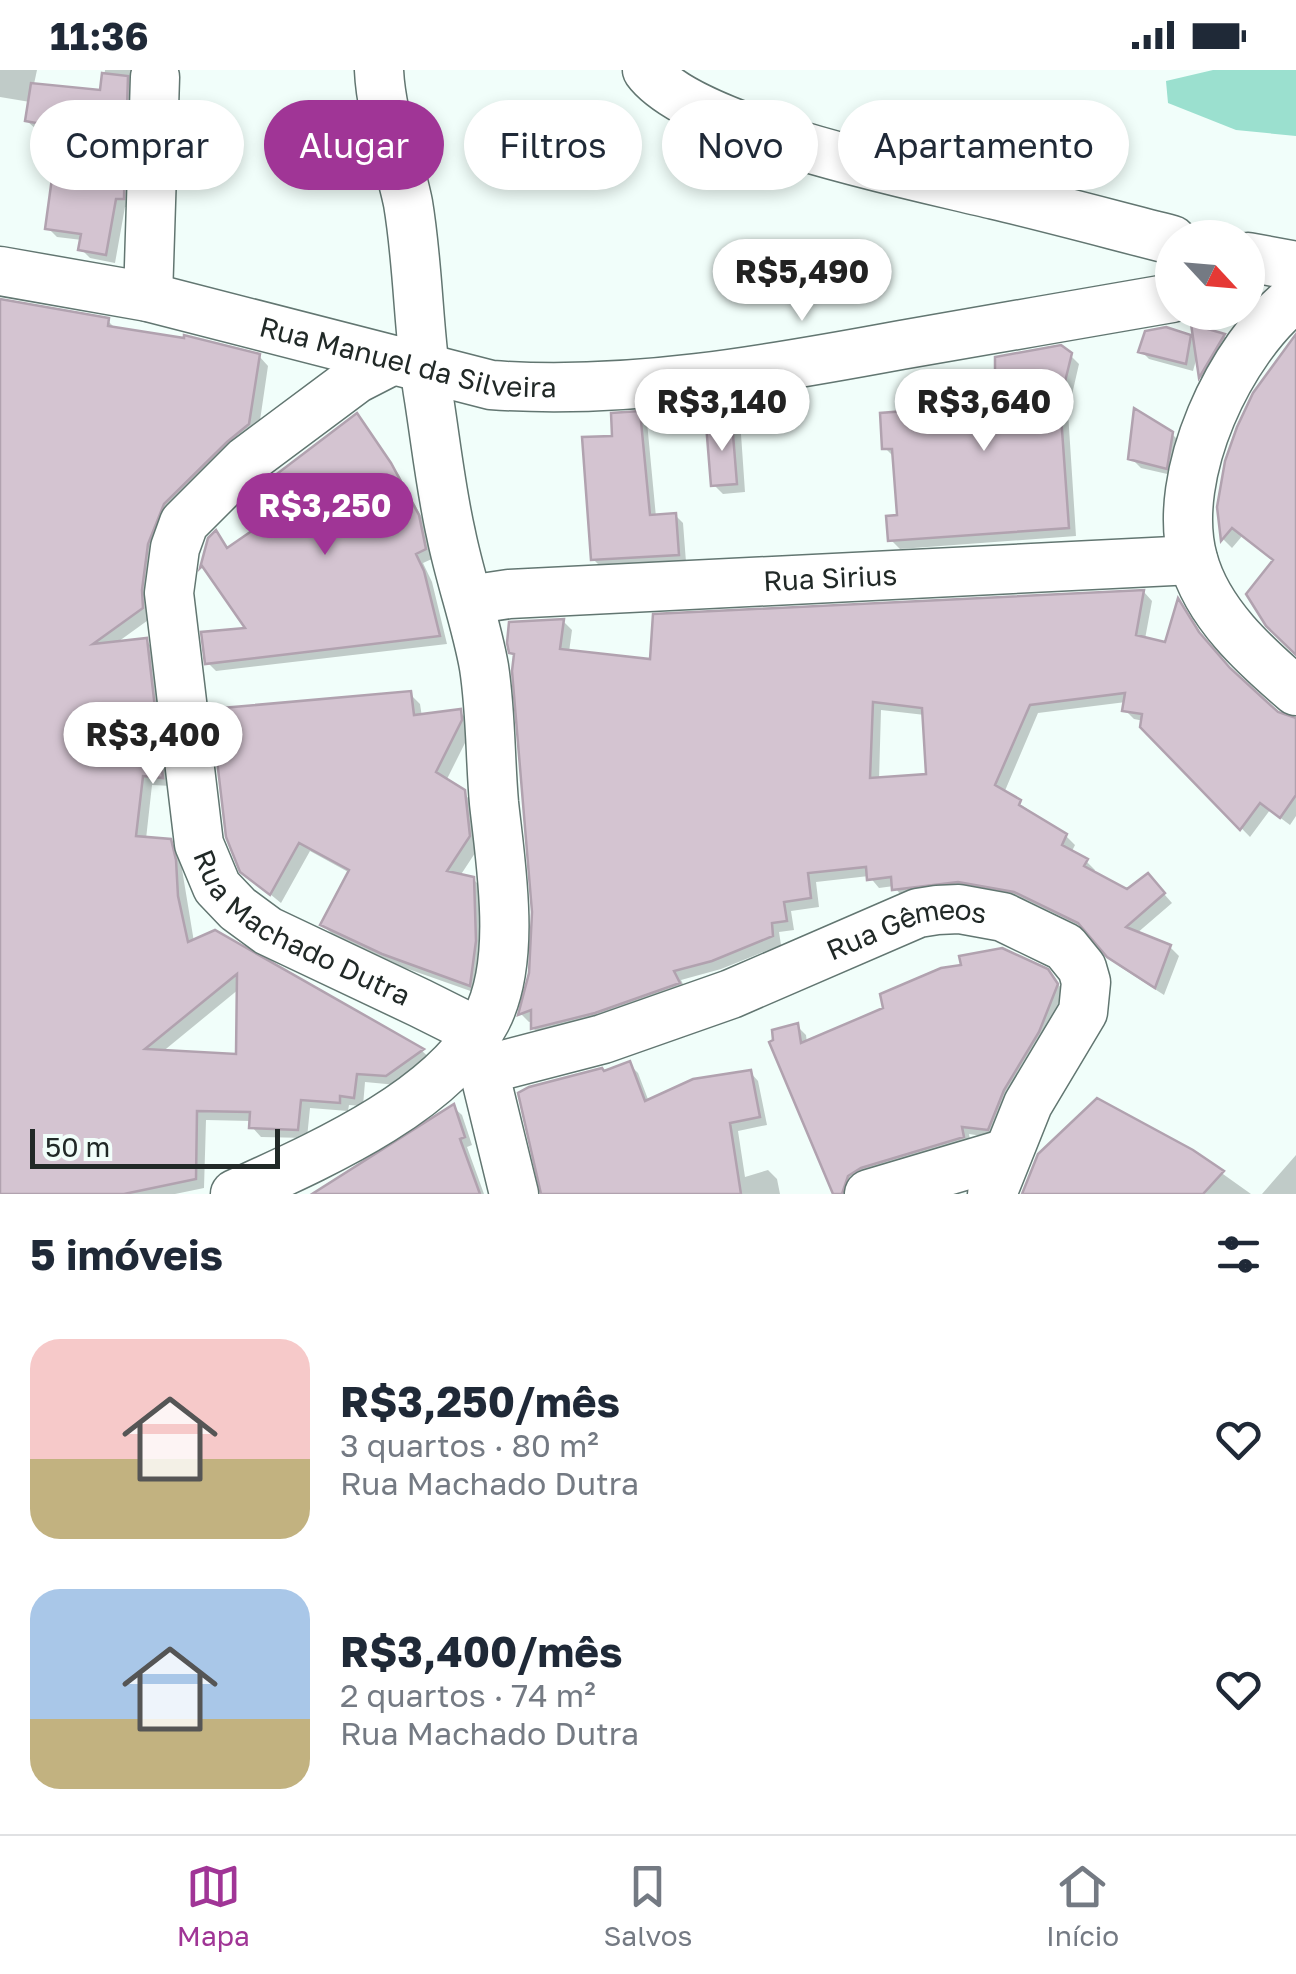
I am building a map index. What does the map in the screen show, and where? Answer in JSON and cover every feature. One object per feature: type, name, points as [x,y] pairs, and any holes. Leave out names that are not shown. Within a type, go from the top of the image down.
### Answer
[{"type":"street","points":[[379,70],[408,208],[409,364],[469,600],[488,696],[494,802],[503,871],[503,943],[497,996],[480,1054],[514,1194]]},
{"type":"street","points":[[646,70],[680,97],[808,149],[1155,236]]},
{"type":"street","points":[[148,298],[155,76]]},
{"type":"street","points":[[1265,260],[1296,266]]},
{"type":"street","points":[[1265,274],[1296,266]]},
{"type":"street","name":"Rua Manuel da Silveira","points":[[0,271],[148,298],[491,385],[547,389],[671,382],[789,365],[1155,301]]},
{"type":"street","points":[[1296,297],[1262,330],[1240,361],[1196,459],[1188,517],[1193,560],[1214,605],[1258,658],[1296,691]]},
{"type":"street","name":"Rua Machado Dutra","points":[[409,364],[356,379],[246,460],[184,523],[174,548],[169,593],[199,844],[217,887],[268,931],[462,1024],[480,1054]]},
{"type":"street","name":"Rua Sirius","points":[[469,600],[509,594],[1193,560]]},
{"type":"street","name":"Rua Gêmeos","points":[[480,1054],[603,1039],[731,994],[918,913],[959,909],[1003,916],[1050,937],[1074,955],[1086,982],[1083,1012],[1028,1104],[999,1173]]},
{"type":"street","points":[[235,1194],[351,1138],[480,1054]]},
{"type":"street","points":[[870,1194],[999,1173]]},
{"type":"green space","points":[[1213,70],[1296,70],[1296,136],[1236,130],[1168,103],[1166,81]]},
{"type":"building","points":[[102,73],[128,76],[127,100],[30,100],[30,122],[25,121],[31,83],[100,90]]},
{"type":"building","points":[[50,190],[124,190],[124,199],[116,199],[106,255],[78,250],[81,234],[45,229]]},
{"type":"building","points":[[0,299],[109,318],[108,326],[184,335],[260,354],[249,424],[164,504],[148,544],[143,608],[93,644],[147,638],[163,778],[143,776],[136,836],[171,839],[188,942],[215,930],[424,1049],[386,1076],[357,1074],[354,1098],[340,1096],[340,1103],[301,1100],[298,1130],[249,1128],[250,1112],[197,1111],[196,1179],[124,1194],[0,1194]],"holes":[[[237,974],[236,1054],[145,1049]]]},
{"type":"building","points":[[1175,330],[1191,335],[1186,364],[1138,352],[1145,331]]},
{"type":"building","points":[[1192,330],[1225,334],[1199,378]]},
{"type":"building","points":[[1296,334],[1296,655],[1266,626],[1246,594],[1273,560],[1232,528],[1221,541],[1217,507],[1225,461],[1237,427],[1253,393]]},
{"type":"building","points":[[1061,345],[1072,353],[1060,402],[1069,528],[888,541],[886,516],[897,515],[892,449],[882,449],[880,413],[944,408],[942,384],[995,378],[995,357]]},
{"type":"building","points":[[1134,408],[1173,432],[1167,469],[1128,459]]},
{"type":"building","points":[[640,411],[650,515],[676,513],[679,555],[591,560],[582,437],[612,436],[611,413]]},
{"type":"building","points":[[357,413],[391,463],[419,515],[426,549],[416,554],[440,636],[205,664],[201,632],[245,628],[200,568],[208,538],[216,530],[227,548],[272,517],[257,489]]},
{"type":"building","points":[[732,422],[737,484],[711,486],[706,424]]},
{"type":"building","points":[[1144,590],[1136,635],[1165,642],[1178,598],[1199,632],[1230,668],[1278,712],[1296,718],[1296,795],[1280,818],[1260,803],[1240,830],[1140,727],[1142,714],[1122,711],[1125,693],[1030,705],[995,785],[1021,800],[1019,805],[1067,834],[1062,845],[1088,859],[1084,866],[1127,889],[1148,873],[1165,893],[1126,927],[1171,945],[1155,988],[1107,957],[1078,923],[1014,892],[958,882],[892,890],[891,877],[867,880],[866,867],[808,873],[811,898],[784,902],[787,921],[772,923],[773,936],[712,961],[674,971],[680,983],[595,1013],[531,1029],[531,1010],[518,1015],[529,973],[532,912],[512,671],[514,654],[509,653],[507,643],[509,622],[564,619],[560,649],[650,659],[653,614]],"holes":[[[873,702],[922,708],[926,774],[870,778]]]},
{"type":"building","points":[[411,691],[414,715],[461,709],[462,720],[436,772],[465,790],[470,836],[447,871],[474,877],[476,941],[470,986],[382,954],[320,925],[349,870],[299,843],[270,895],[240,872],[226,837],[211,709]]},
{"type":"building","points":[[1002,948],[1048,969],[1058,984],[1039,1032],[1004,1090],[988,1130],[962,1127],[964,1137],[861,1168],[848,1176],[842,1194],[833,1194],[769,1042],[773,1040],[772,1030],[798,1023],[801,1043],[883,1008],[880,994],[941,968],[961,965],[959,956]]},
{"type":"building","points":[[630,1061],[645,1101],[693,1079],[751,1070],[760,1117],[730,1123],[741,1194],[541,1194],[518,1093]]},
{"type":"building","points":[[1097,1098],[1224,1171],[1203,1194],[1022,1194],[1038,1154]]},
{"type":"building","points":[[454,1104],[465,1137],[460,1139],[480,1194],[312,1194]]}]
